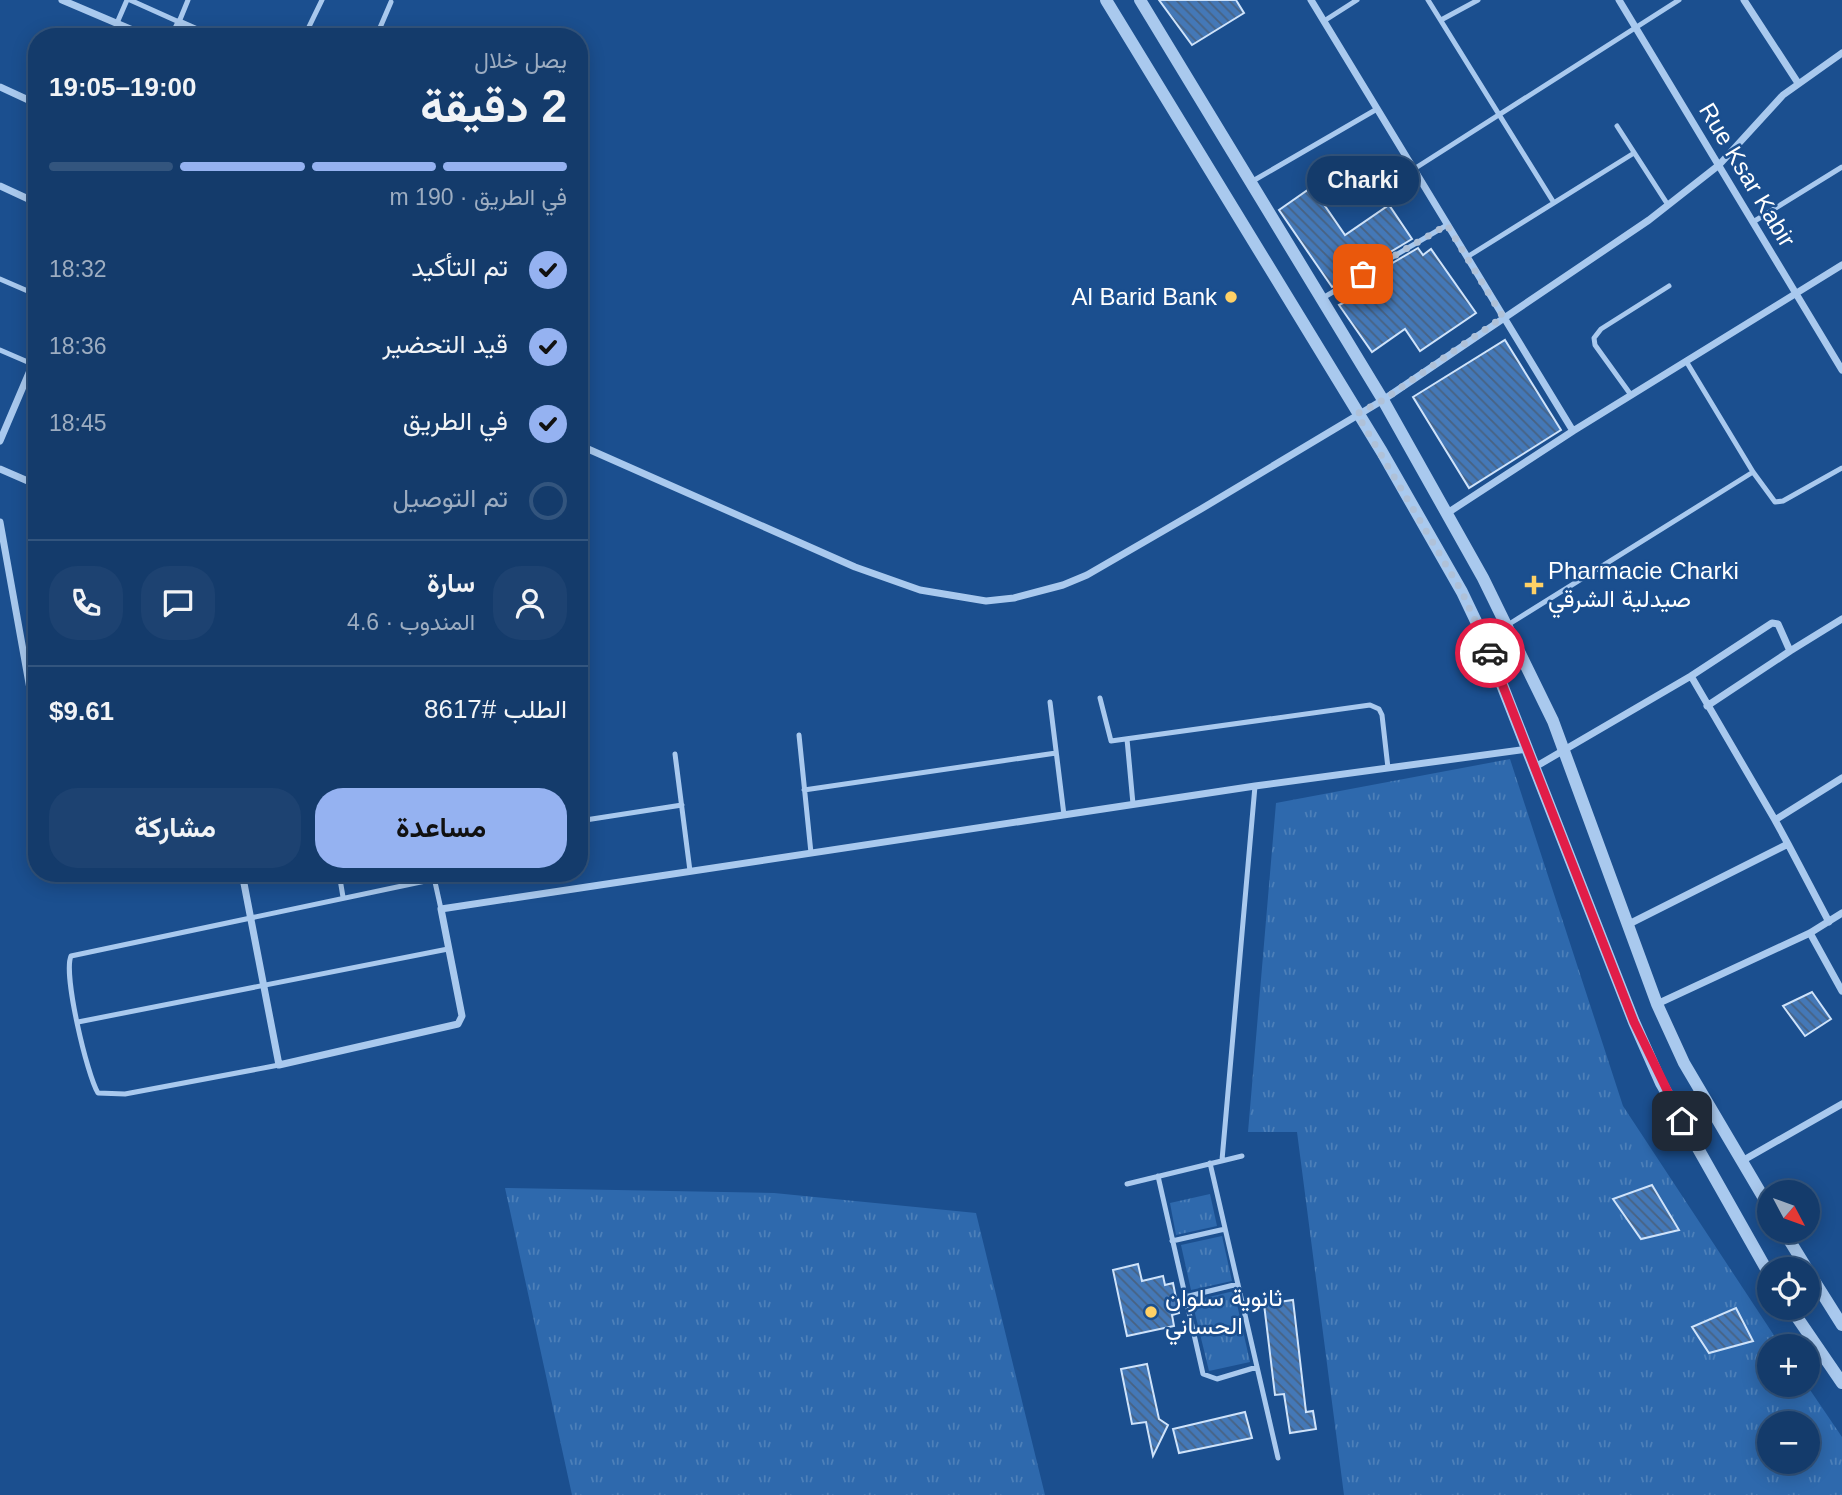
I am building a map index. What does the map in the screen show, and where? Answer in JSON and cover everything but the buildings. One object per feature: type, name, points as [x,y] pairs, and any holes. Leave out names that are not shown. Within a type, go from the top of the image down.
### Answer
[{"type":"street","points":[[62,0],[80,3],[128,28]]},
{"type":"street","points":[[1106,0],[1230,200],[1462,592],[1528,749],[1656,1071],[1760,1257]]},
{"type":"street","points":[[1140,0],[1449,512],[1553,722],[1657,1004],[1684,1063],[1757,1187]]},
{"type":"street","points":[[1311,0],[1573,431]]},
{"type":"street","name":"Rue Ksar Kabir","points":[[1619,0],[1842,370]]},
{"type":"street","points":[[1744,0],[1798,83]]},
{"type":"street","points":[[176,28],[178,22],[192,28]]},
{"type":"street","points":[[588,449],[855,567],[920,590],[986,601],[1037,593],[1087,575],[1383,400],[1668,205],[1718,165],[1763,115],[1798,83],[1842,53]]},
{"type":"street","points":[[0,87],[28,100]]},
{"type":"street","points":[[0,186],[28,199]]},
{"type":"street","points":[[1449,512],[1631,394],[1842,265]]},
{"type":"street","points":[[0,441],[28,380]]},
{"type":"street","points":[[0,469],[28,481]]},
{"type":"street","points":[[0,522],[28,674]]},
{"type":"street","points":[[1707,706],[1842,619]]},
{"type":"street","points":[[1535,767],[1691,676],[1772,623],[1778,624],[1790,651]]},
{"type":"street","points":[[1691,676],[1788,844],[1829,922]]},
{"type":"street","points":[[244,882],[279,1065],[458,1024],[462,1016],[441,909],[1255,786],[1528,749]]},
{"type":"street","points":[[1774,820],[1842,778]]},
{"type":"street","points":[[1627,925],[1788,844]]},
{"type":"street","points":[[1657,1004],[1810,933],[1842,913]]},
{"type":"street","points":[[1810,933],[1842,991]]},
{"type":"street","points":[[1742,1161],[1842,1104]]},
{"type":"street","points":[[1820,1290],[1842,1325]]},
{"type":"street","points":[[1799,1320],[1842,1383]]},
{"type":"lane","points":[[117,23],[129,0],[178,22],[188,0]]},
{"type":"lane","points":[[308,28],[322,0]]},
{"type":"lane","points":[[1324,21],[1357,0]]},
{"type":"lane","points":[[1428,0],[1554,203]]},
{"type":"lane","points":[[1441,20],[1478,0]]},
{"type":"lane","points":[[1414,169],[1679,0]]},
{"type":"lane","points":[[380,28],[391,2]]},
{"type":"lane","points":[[1251,183],[1377,108]]},
{"type":"lane","points":[[1617,126],[1668,205]]},
{"type":"lane","points":[[1467,257],[1634,153]]},
{"type":"lane","points":[[1753,222],[1842,167]]},
{"type":"lane","points":[[1321,299],[1447,225]]},
{"type":"lane","points":[[0,279],[28,291]]},
{"type":"lane","points":[[1631,394],[1595,345],[1594,338],[1601,329],[1669,286]]},
{"type":"lane","points":[[0,350],[28,362]]},
{"type":"lane","points":[[1686,361],[1771,499],[1780,503],[1842,468]]},
{"type":"lane","points":[[1506,626],[1753,471]]},
{"type":"lane","points":[[1100,698],[1110,741],[1370,705],[1379,709],[1382,715],[1388,768]]},
{"type":"lane","points":[[1050,702],[1064,815]]},
{"type":"lane","points":[[799,735],[811,853]]},
{"type":"lane","points":[[1127,739],[1133,804]]},
{"type":"lane","points":[[804,790],[1056,753]]},
{"type":"lane","points":[[675,754],[690,871]]},
{"type":"lane","points":[[1222,1160],[1255,786]]},
{"type":"lane","points":[[588,820],[682,805]]},
{"type":"lane","points":[[340,882],[343,897]]},
{"type":"lane","points":[[279,1065],[125,1094],[98,1093],[91,1082],[78,1022],[68,967],[71,956],[408,882]]},
{"type":"lane","points":[[435,882],[441,909]]},
{"type":"lane","points":[[78,1022],[448,949]]},
{"type":"lane","points":[[1127,1184],[1242,1156]]},
{"type":"lane","points":[[1210,1163],[1278,1458]]},
{"type":"lane","points":[[1158,1176],[1203,1374],[1217,1379],[1256,1367]]},
{"type":"lane","points":[[1172,1241],[1225,1229]]},
{"type":"lane","points":[[1185,1297],[1238,1284]]},
{"type":"green space","points":[[1510,759],[1623,1106],[1757,1310],[1757,1320],[1764,1320],[1773,1334],[1757,1334],[1757,1397],[1815,1397],[1842,1437],[1842,1495],[1344,1495],[1297,1132],[1248,1132],[1276,803]]},
{"type":"green space","points":[[505,1188],[774,1193],[976,1213],[1045,1495],[572,1495]]},
{"type":"green space","points":[[1210,1194],[1217,1226],[1176,1235],[1170,1203]]},
{"type":"green space","points":[[1222,1236],[1232,1281],[1191,1290],[1181,1245]]},
{"type":"green space","points":[[1234,1291],[1250,1362],[1209,1371],[1192,1301]]},
{"type":"way so far","points":[[1363,274],[1447,225],[1503,317],[1383,400],[1357,414],[1382,452],[1462,592],[1490,653]]},
{"type":"place","name":"Charki","points":[[1363,274]]},
{"type":"place","name":"Al Barid Bank","points":[[1231,297]]},
{"type":"place","name":"Pharmacie Charki صيدلية الشرقي","points":[[1534,585]]},
{"type":"place","name":"ثانوية سلوان الحساني","points":[[1151,1312]]},
{"type":"route","points":[[1490,653],[1634,1022],[1661,1083],[1682,1121]]}]
